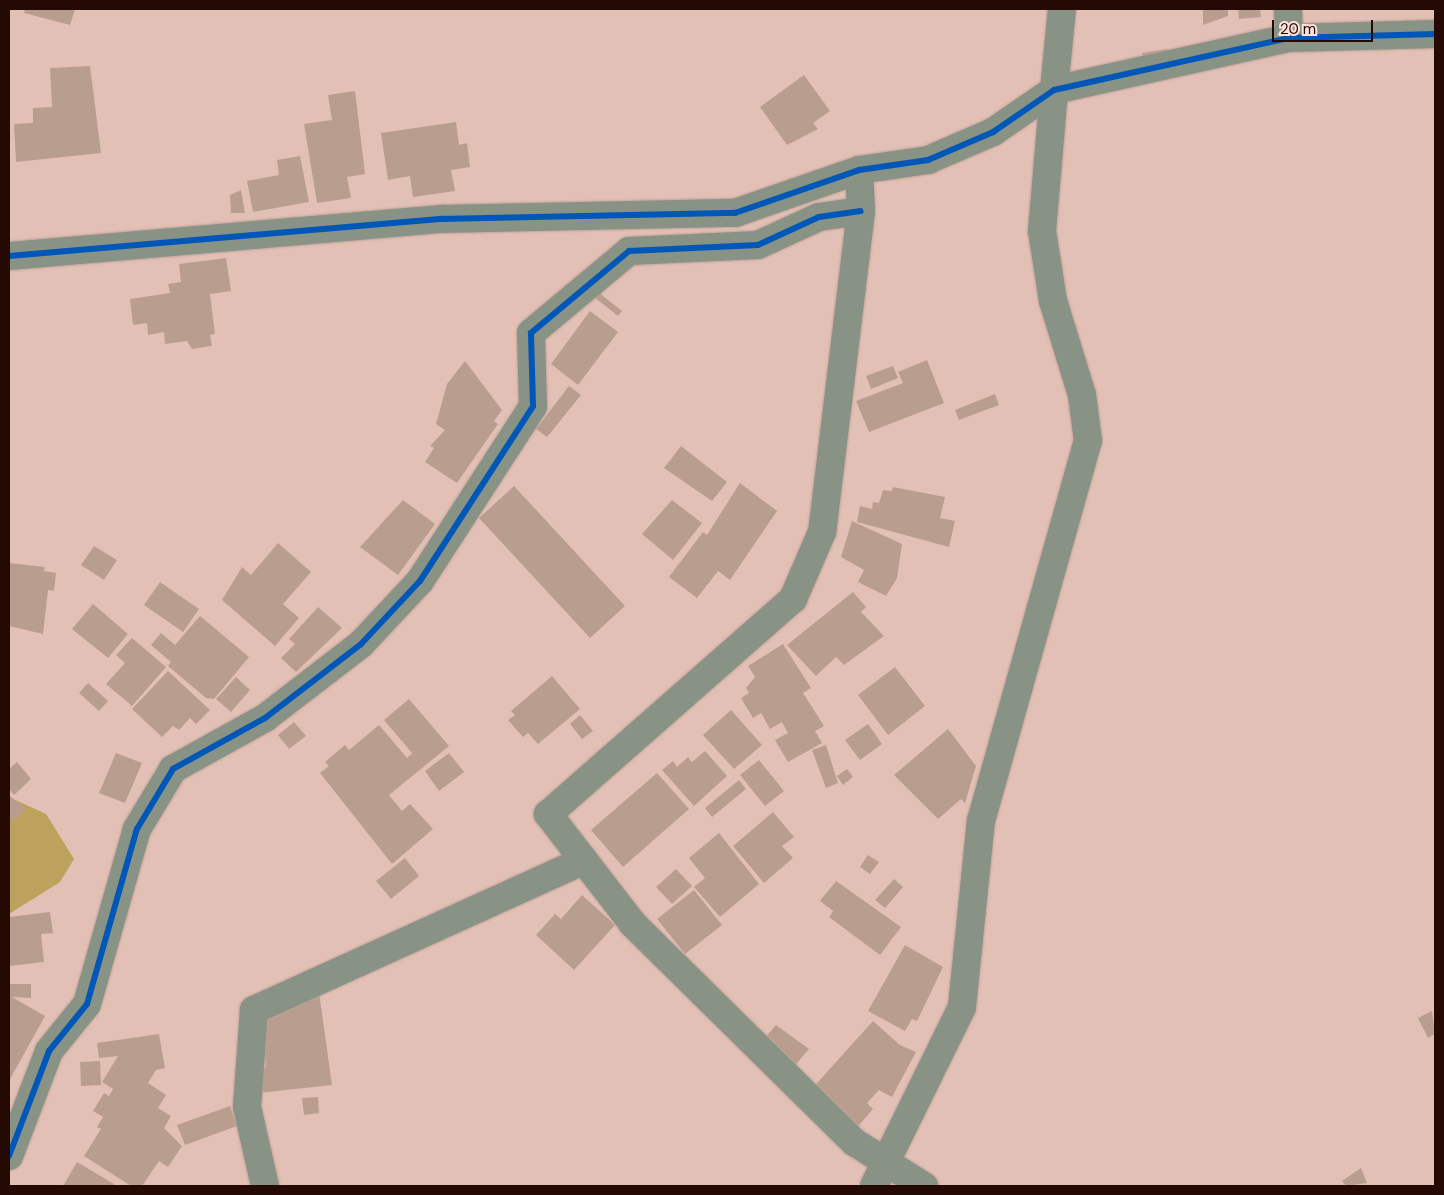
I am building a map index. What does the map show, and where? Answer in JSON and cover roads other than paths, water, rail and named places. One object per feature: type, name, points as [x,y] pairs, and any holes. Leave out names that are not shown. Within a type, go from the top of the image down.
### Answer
[{"type":"street","points":[[874,1186],[888,1161],[962,1007],[981,821],[1088,440],[1082,396],[1053,301],[1042,231],[1062,9]]},
{"type":"street","points":[[1288,9],[1289,38]]},
{"type":"street","points":[[9,256],[442,219],[735,213],[859,170],[928,160],[993,132],[1054,90],[1289,38],[1435,34]]},
{"type":"street","points":[[859,170],[861,211],[822,532],[793,599],[548,814],[640,931],[854,1142],[888,1161],[924,1186]]},
{"type":"street","points":[[9,1156],[49,1051],[87,1004],[137,828],[173,769],[265,718],[361,644],[420,582],[533,406],[531,333],[630,251],[758,245],[819,217],[861,211]]},
{"type":"street","points":[[266,1186],[247,1107],[254,1010],[584,860]]}]
